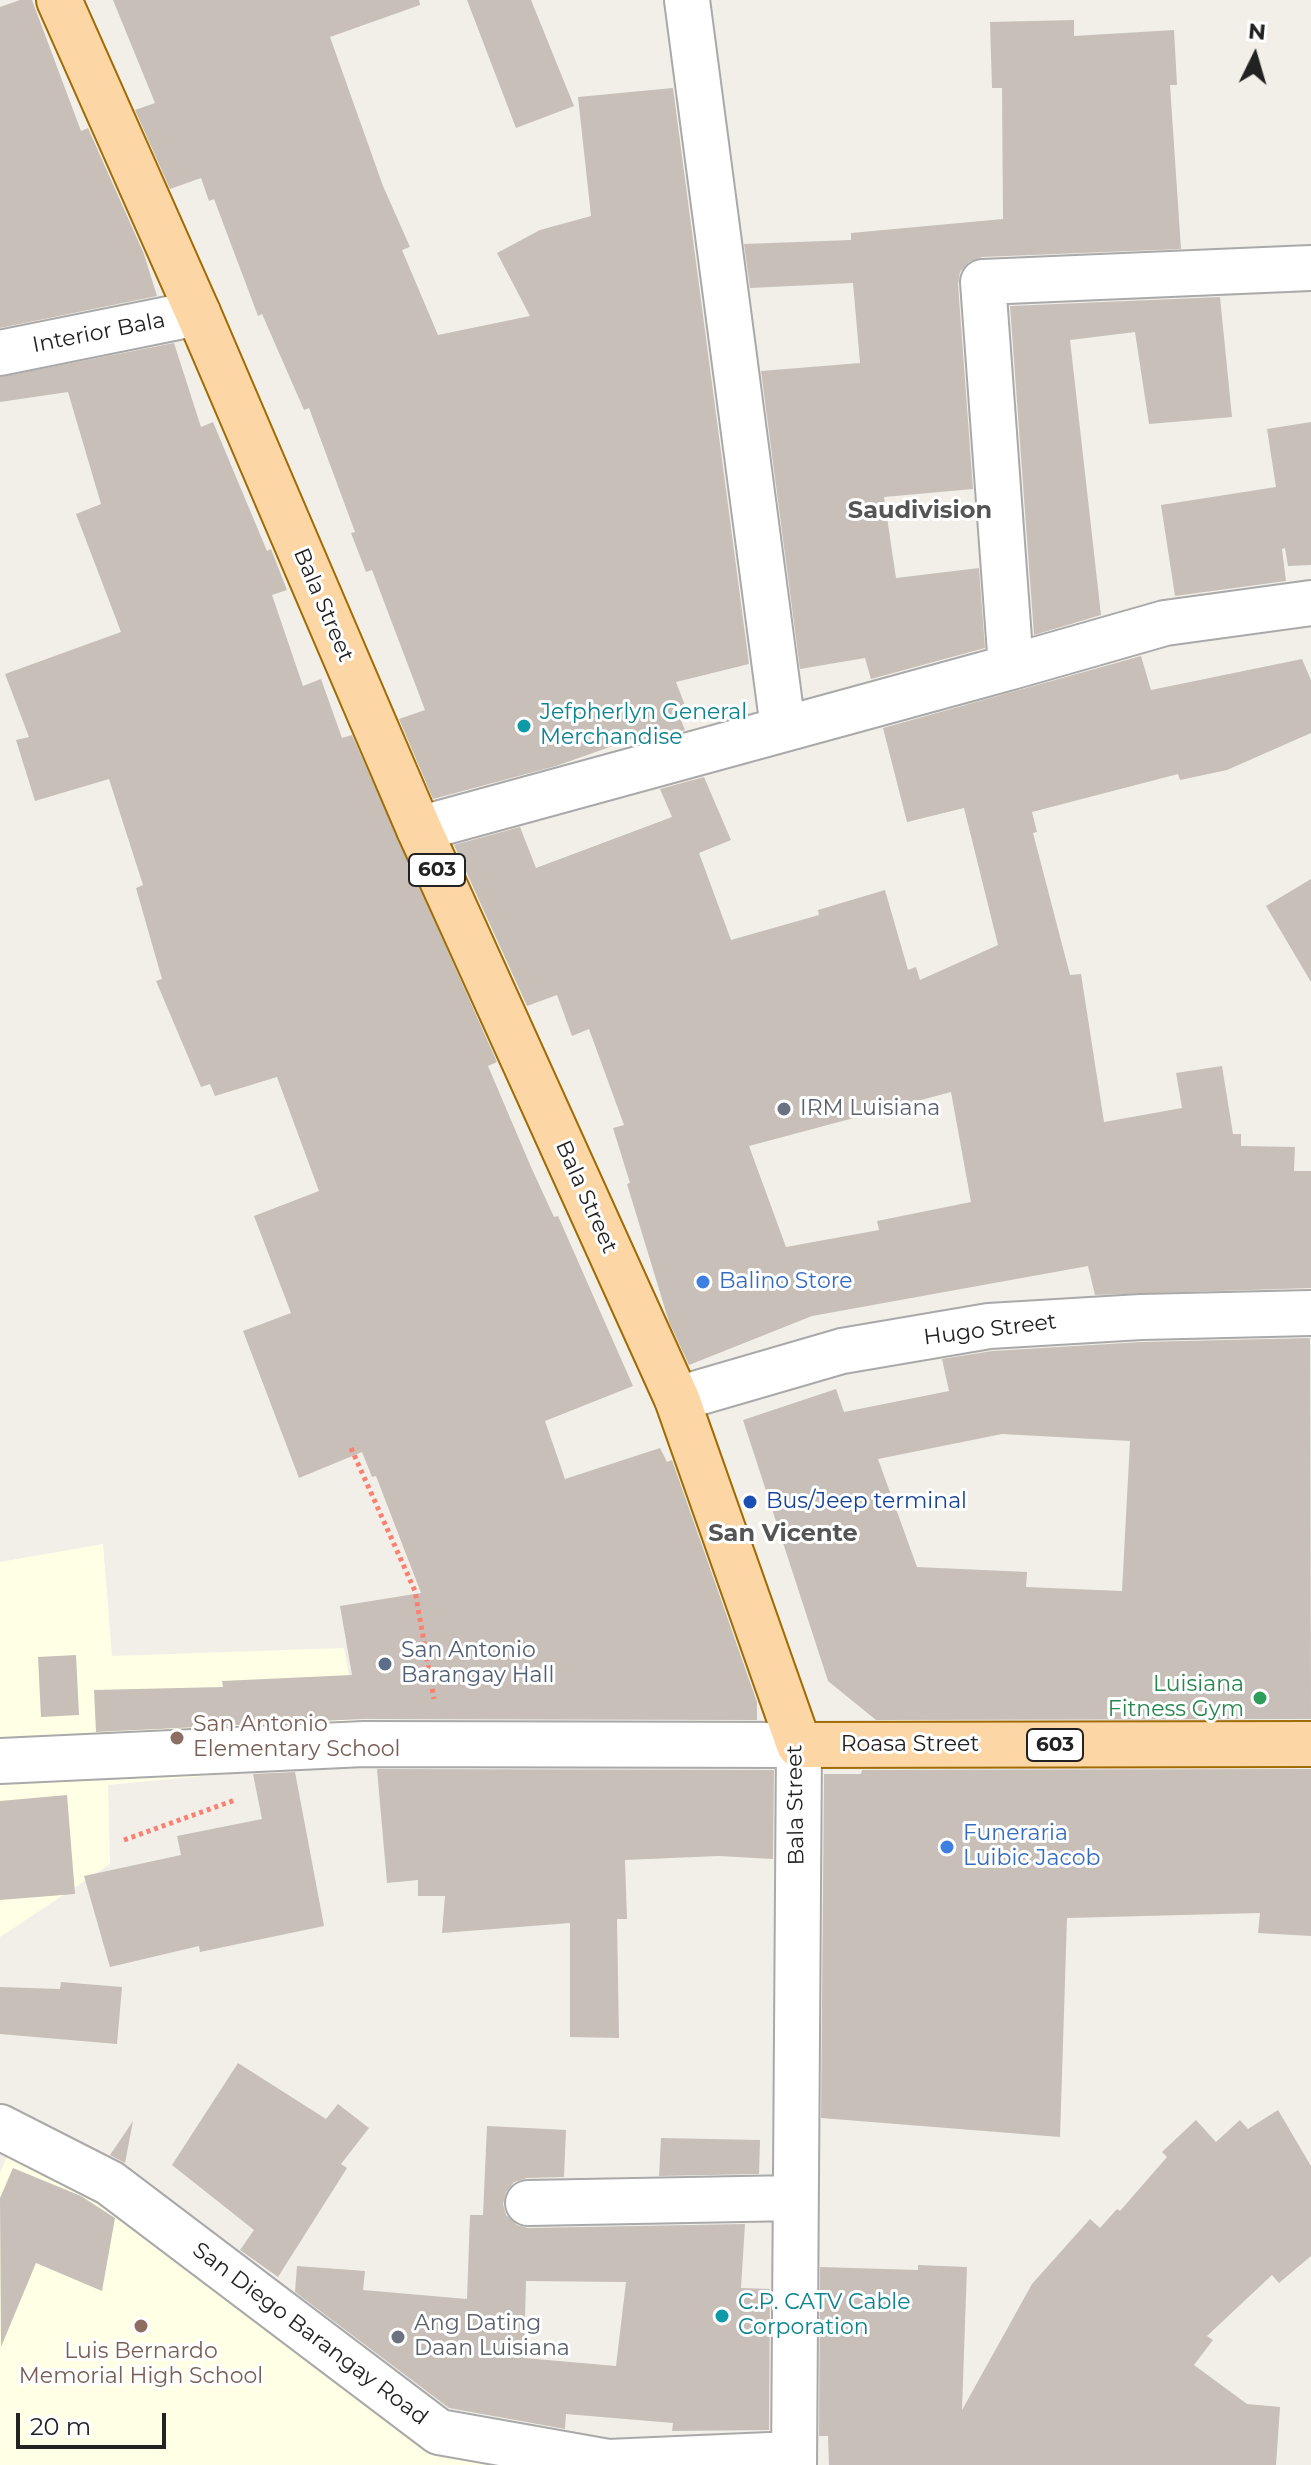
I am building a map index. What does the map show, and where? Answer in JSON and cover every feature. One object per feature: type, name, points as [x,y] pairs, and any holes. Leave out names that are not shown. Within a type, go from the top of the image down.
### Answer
[{"type":"main road","name":"Bala Street","points":[[59,0],[198,313],[419,829],[677,1399],[799,1745]]},
{"type":"main road","name":"Roasa Street","points":[[799,1745],[1311,1744]]},
{"type":"street","points":[[687,0],[783,728]]},
{"type":"street","points":[[1011,667],[983,282],[1311,268]]},
{"type":"street","name":"Interior Bala","points":[[0,353],[198,313]]},
{"type":"street","points":[[419,829],[1165,623],[1311,603]]},
{"type":"street","name":"Hugo Street","points":[[677,1399],[842,1351],[989,1326],[1141,1317],[1311,1313]]},
{"type":"street","name":"Roasa Street","points":[[0,1761],[364,1744],[799,1745]]},
{"type":"street","name":"Bala Street","points":[[793,2460],[799,1745]]},
{"type":"street","name":"San Diego Barangay Road","points":[[0,2127],[110,2183],[439,2432],[608,2462],[793,2460]]},
{"type":"street","points":[[528,2203],[795,2198]]},
{"type":"path","points":[[351,1448],[415,1591],[440,1743]]},
{"type":"shaded area","name":"San Antonio Elementary School","points":[[103,1544],[112,1656],[344,1648],[356,1713],[351,1762],[108,1785],[110,1864],[0,1937],[0,1562]]},
{"type":"shaded area","name":"Luis Bernardo Memorial High School","points":[[12,2145],[531,2465],[0,2465],[0,2173]]},
{"type":"building","points":[[20,0],[32,0],[81,131],[88,128],[144,254],[157,296],[0,328],[0,7]]},
{"type":"building","points":[[113,0],[419,0],[420,5],[330,37],[383,186],[410,247],[402,250],[438,335],[530,316],[497,253],[540,230],[591,216],[578,97],[673,88],[749,664],[676,682],[686,708],[677,711],[685,730],[641,742],[638,737],[556,766],[433,799],[399,719],[425,710],[372,570],[366,572],[351,533],[355,532],[309,408],[304,410],[262,314],[258,316],[214,199],[209,201],[201,178],[170,189],[135,110],[155,103]]},
{"type":"building","points":[[467,0],[531,0],[574,106],[516,128]]},
{"type":"building","points":[[1074,20],[1074,36],[1174,30],[1177,85],[1170,85],[1181,249],[982,257],[969,262],[960,272],[958,284],[973,489],[884,497],[896,578],[979,568],[985,648],[871,679],[865,658],[800,669],[761,371],[860,363],[853,283],[750,288],[744,244],[851,240],[851,233],[1003,219],[1002,88],[992,88],[990,22]]},
{"type":"building","points":[[1220,297],[1232,417],[1149,424],[1135,332],[1070,340],[1101,615],[1034,635],[1010,306]]},
{"type":"building","points":[[174,343],[201,427],[213,422],[267,551],[271,549],[287,590],[272,595],[303,686],[321,679],[342,738],[352,735],[497,1062],[488,1066],[531,1167],[554,1217],[558,1216],[633,1386],[545,1421],[565,1479],[660,1448],[667,1462],[672,1460],[757,1702],[757,1720],[363,1719],[96,1732],[94,1690],[223,1687],[222,1681],[352,1675],[340,1606],[421,1593],[376,1476],[372,1477],[362,1452],[299,1478],[243,1331],[291,1313],[254,1216],[319,1191],[277,1077],[215,1096],[210,1084],[201,1087],[156,981],[162,979],[136,888],[143,885],[109,779],[35,801],[16,740],[29,737],[5,674],[121,632],[76,514],[101,504],[68,392],[0,402],[0,377]]},
{"type":"building","points":[[1311,422],[1311,565],[1288,566],[1285,548],[1282,549],[1286,581],[1175,596],[1161,505],[1276,487],[1267,429]]},
{"type":"building","points":[[1141,656],[1151,690],[1302,659],[1311,680],[1311,733],[1227,770],[1180,780],[1178,774],[1032,812],[1037,832],[1033,833],[1070,975],[1081,974],[1104,1122],[1182,1108],[1176,1073],[1222,1066],[1233,1134],[1241,1134],[1241,1146],[1295,1147],[1294,1171],[1311,1171],[1311,1288],[1095,1295],[1088,1266],[812,1316],[689,1365],[669,1322],[627,1184],[630,1183],[613,1128],[624,1125],[589,1029],[572,1036],[557,995],[527,1006],[454,845],[520,827],[536,868],[672,817],[660,789],[704,777],[731,840],[699,853],[731,940],[819,915],[818,910],[885,890],[908,970],[916,967],[920,980],[998,945],[964,808],[907,822],[883,728]],"holes":[[[951,1092],[971,1202],[877,1221],[879,1230],[786,1247],[749,1146]]]},
{"type":"building","points":[[1311,879],[1311,982],[1266,906]]},
{"type":"building","points":[[1310,1338],[1311,1719],[876,1720],[828,1681],[743,1420],[836,1389],[844,1412],[949,1391],[942,1359],[992,1351],[1142,1342]],"holes":[[[1002,1434],[1130,1441],[1122,1591],[1026,1587],[1027,1572],[917,1567],[878,1459]]]},
{"type":"building","points":[[76,1655],[79,1715],[41,1717],[38,1657]]},
{"type":"building","points":[[377,1769],[774,1770],[773,1859],[719,1856],[625,1860],[627,1919],[617,1919],[619,2038],[570,2037],[570,1923],[442,1933],[445,1896],[418,1896],[418,1880],[387,1883]]},
{"type":"building","points":[[1311,1769],[1311,1936],[1258,1933],[1260,1913],[1067,1918],[1060,2137],[821,2118],[824,1774],[861,1774],[862,1770]]},
{"type":"building","points":[[295,1772],[324,1926],[200,1952],[199,1946],[110,1967],[84,1876],[181,1855],[177,1836],[262,1819],[253,1774]]},
{"type":"building","points":[[67,1795],[75,1894],[0,1900],[0,1801]]},
{"type":"building","points":[[61,1982],[122,1987],[117,2044],[0,2034],[0,1987],[60,1989]]},
{"type":"building","points":[[238,2063],[326,2119],[338,2104],[369,2128],[341,2164],[347,2168],[278,2277],[240,2250],[254,2230],[172,2165]]},
{"type":"building","points":[[1278,2110],[1311,2166],[1311,2256],[1279,2283],[1272,2275],[1207,2336],[1213,2340],[1194,2365],[1247,2404],[1280,2407],[1276,2465],[829,2465],[828,2436],[819,2436],[820,2267],[918,2270],[918,2265],[967,2267],[962,2410],[1032,2284],[1090,2219],[1100,2228],[1117,2209],[1120,2211],[1167,2157],[1162,2152],[1196,2120],[1216,2142],[1240,2120],[1248,2129]]},
{"type":"building","points":[[133,2121],[125,2163],[110,2155]]},
{"type":"building","points":[[487,2126],[566,2130],[564,2177],[527,2178],[514,2182],[506,2192],[503,2204],[506,2215],[517,2225],[528,2228],[745,2224],[741,2288],[770,2289],[769,2430],[672,2431],[673,2423],[566,2414],[565,2429],[449,2408],[295,2292],[297,2266],[365,2271],[363,2290],[467,2299],[470,2215],[483,2215]],"holes":[[[526,2281],[626,2282],[616,2366],[524,2358]]]},
{"type":"building","points":[[661,2138],[760,2140],[759,2174],[659,2176]]},
{"type":"building","points":[[13,2168],[81,2196],[115,2218],[102,2291],[36,2263],[1,2347],[0,2198]]},
{"type":"place","name":"Jefpherlyn General Merchandise","points":[[524,726]]},
{"type":"place","name":"IRM Luisiana","points":[[784,1109]]},
{"type":"place","name":"Balino Store","points":[[703,1282]]},
{"type":"place","name":"Bus/Jeep terminal","points":[[750,1502]]},
{"type":"place","name":"San Antonio Barangay Hall","points":[[385,1664]]},
{"type":"place","name":"Luisiana Fitness Gym","points":[[1260,1698]]},
{"type":"place","name":"San Antonio Elementary School","points":[[177,1738]]},
{"type":"place","name":"Funeraria Luibic Jacob","points":[[947,1847]]},
{"type":"place","name":"C.P. CATV Cable Corporation","points":[[722,2316]]},
{"type":"place","name":"Luis Bernardo Memorial High School","points":[[141,2326]]},
{"type":"place","name":"Ang Dating Daan Luisiana","points":[[398,2337]]},
{"type":"district","name":"Saudivision","points":[[920,511]]},
{"type":"district","name":"San Vicente","points":[[783,1534]]}]
